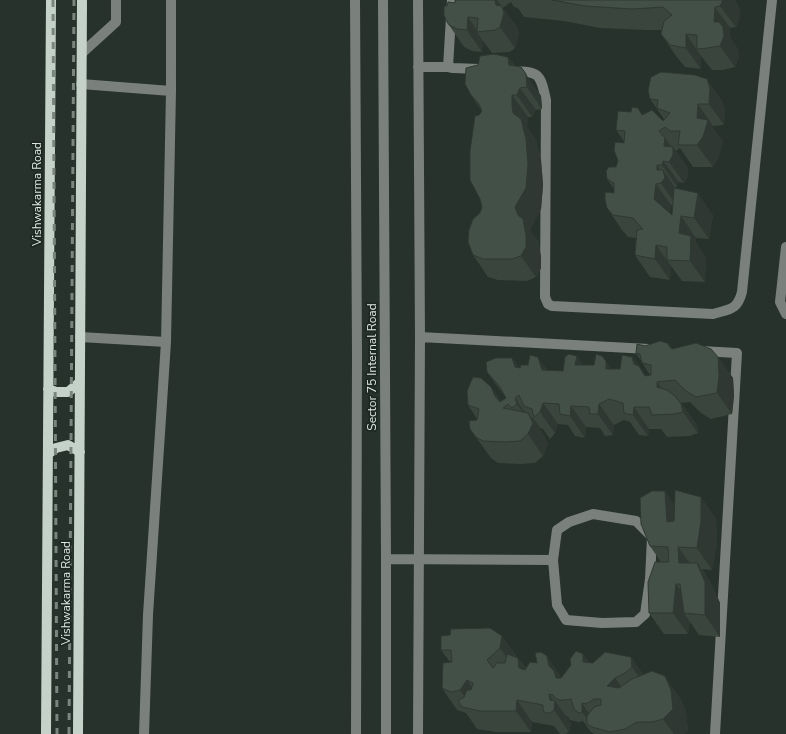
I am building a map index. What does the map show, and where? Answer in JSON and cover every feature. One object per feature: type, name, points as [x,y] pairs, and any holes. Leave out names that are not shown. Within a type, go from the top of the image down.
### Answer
[{"type":"main road","name":"Vishwakarma Road","points":[[46,734],[51,0]]},
{"type":"main road","name":"Vishwakarma Road","points":[[78,734],[82,0]]},
{"type":"main road","points":[[48,389],[56,392],[68,392],[80,382]]},
{"type":"main road","points":[[48,454],[56,448],[68,445],[80,452]]},
{"type":"street","points":[[82,53],[116,22],[116,0]]},
{"type":"street","points":[[144,734],[148,615],[166,342],[172,91],[171,0]]},
{"type":"street","points":[[356,0],[356,734]]},
{"type":"street","name":"Sector 75 Internal Road","points":[[383,0],[386,734]]},
{"type":"street","points":[[418,0],[420,337],[418,734]]},
{"type":"street","points":[[448,67],[452,0]]},
{"type":"street","points":[[418,67],[530,71],[536,74],[543,84],[546,100],[545,297],[548,304],[552,306],[713,314],[733,308],[739,303],[742,292],[772,0]]},
{"type":"street","points":[[81,84],[172,91]]},
{"type":"street","points":[[786,247],[780,302],[786,314]]},
{"type":"street","points":[[80,337],[166,342]]},
{"type":"street","points":[[420,337],[659,349]]},
{"type":"street","points":[[690,351],[737,353],[715,734]]},
{"type":"street","points":[[593,514],[636,520],[652,537],[650,579],[645,614],[636,622],[602,623],[566,620],[557,605],[553,560],[557,530],[569,522],[593,514]]},
{"type":"street","points":[[386,559],[553,560]]},
{"type":"building","points":[[455,0],[495,0],[496,5],[502,6],[504,13],[500,27],[495,30],[477,32],[478,18],[468,17],[467,30],[457,29],[449,25],[444,15],[444,6],[447,6],[448,2],[455,3]]},
{"type":"building","points":[[552,0],[723,0],[720,6],[715,7],[714,22],[719,22],[723,27],[724,36],[720,46],[697,49],[697,35],[686,34],[686,48],[670,45],[661,34],[664,21],[672,15],[663,7],[632,9],[585,6]]},
{"type":"building","points":[[494,54],[508,57],[509,65],[521,67],[526,74],[527,87],[520,88],[517,95],[512,95],[512,106],[513,113],[521,119],[526,139],[528,164],[526,188],[515,207],[518,215],[523,219],[526,235],[526,247],[521,256],[512,259],[483,259],[473,255],[468,242],[469,230],[473,219],[480,213],[482,207],[480,199],[470,180],[470,151],[475,116],[479,115],[482,111],[465,84],[466,68],[478,65],[480,56]]},
{"type":"building","points":[[661,72],[695,75],[707,79],[710,88],[709,104],[698,104],[697,118],[708,120],[703,137],[697,145],[678,145],[680,131],[670,131],[665,127],[659,131],[665,138],[664,146],[673,147],[673,155],[669,162],[663,161],[662,165],[657,165],[657,170],[663,170],[665,178],[661,183],[656,184],[654,199],[672,215],[674,188],[698,193],[694,218],[681,216],[679,233],[691,236],[690,261],[667,260],[667,247],[656,245],[655,259],[635,255],[637,230],[643,229],[633,218],[613,215],[607,208],[605,200],[605,192],[614,193],[614,183],[607,179],[606,171],[609,167],[616,167],[618,161],[614,150],[615,142],[624,143],[625,131],[616,130],[618,111],[631,112],[632,107],[638,108],[642,115],[652,110],[663,121],[670,113],[657,108],[658,100],[650,99],[648,90],[651,77]]},
{"type":"building","points":[[660,341],[667,343],[672,349],[696,343],[711,349],[718,357],[719,375],[717,393],[696,397],[686,391],[675,380],[657,382],[657,387],[667,390],[676,397],[681,404],[683,412],[675,414],[652,415],[649,407],[634,407],[633,415],[624,413],[623,403],[609,399],[599,404],[598,414],[590,414],[589,407],[571,406],[570,416],[560,414],[559,404],[543,403],[540,412],[534,417],[532,409],[524,406],[519,395],[515,398],[517,404],[512,408],[508,404],[503,408],[528,413],[533,423],[528,434],[520,441],[483,441],[476,437],[470,429],[469,421],[477,420],[479,409],[468,405],[467,391],[473,377],[481,378],[491,387],[495,396],[500,402],[506,398],[500,387],[487,372],[486,362],[496,358],[512,358],[515,367],[520,368],[521,365],[528,365],[530,355],[538,357],[542,370],[563,371],[565,357],[569,354],[577,356],[575,365],[594,365],[596,354],[602,356],[606,361],[606,369],[620,369],[622,355],[632,357],[634,364],[639,366],[645,376],[651,375],[651,365],[642,363],[640,354],[636,353],[637,344],[645,346]]},
{"type":"building","points":[[675,490],[701,497],[701,521],[697,548],[678,547],[679,563],[697,563],[705,582],[705,615],[684,613],[680,584],[676,584],[673,613],[649,613],[648,582],[655,562],[669,562],[668,547],[650,546],[641,524],[640,498],[652,491],[665,491],[667,522],[674,521]]},
{"type":"building","points":[[490,628],[502,636],[500,648],[487,660],[493,668],[497,663],[505,663],[507,654],[518,658],[519,668],[525,670],[530,662],[537,663],[535,653],[541,652],[547,656],[549,666],[554,671],[556,678],[561,678],[571,665],[570,659],[576,651],[583,654],[583,662],[593,663],[605,652],[631,657],[632,667],[625,673],[615,678],[607,686],[619,688],[632,679],[652,671],[665,676],[671,690],[673,709],[663,719],[652,722],[637,722],[625,729],[610,732],[587,724],[587,716],[594,707],[601,705],[601,699],[594,699],[586,704],[582,703],[582,712],[579,713],[574,709],[571,699],[559,700],[553,695],[549,694],[550,700],[555,701],[554,710],[550,713],[545,713],[543,710],[543,705],[517,700],[516,711],[480,711],[462,707],[458,701],[464,697],[467,690],[471,690],[473,683],[467,680],[460,690],[451,692],[442,688],[443,663],[452,662],[451,650],[441,650],[441,636],[450,635],[451,629]]},
{"type":"railway","points":[[53,0],[57,734]]},
{"type":"railway","points":[[69,734],[74,0]]}]
